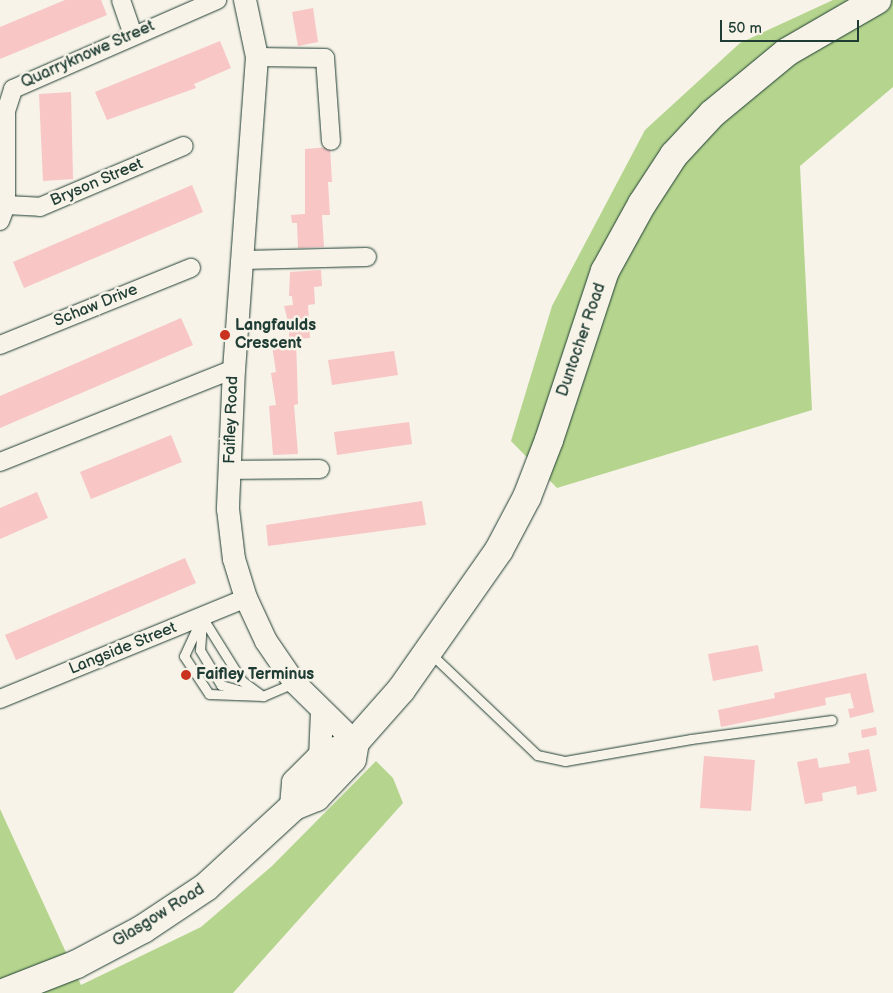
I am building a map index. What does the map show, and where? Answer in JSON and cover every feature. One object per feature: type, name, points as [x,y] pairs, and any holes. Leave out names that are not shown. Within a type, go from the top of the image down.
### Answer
[{"type":"main road","name":"Duntocher Road","points":[[355,742],[430,653],[499,550],[527,497],[605,271],[642,204],[674,156],[712,114],[787,52],[877,0]]},
{"type":"main road","points":[[294,806],[296,783],[320,759],[355,742]]},
{"type":"main road","name":"Glasgow Road","points":[[3,993],[77,964],[143,929],[206,886],[294,806],[316,797],[352,759],[355,742]]},
{"type":"street","points":[[121,0],[134,35]]},
{"type":"street","name":"Quarryknowe Street","points":[[3,213],[6,111],[13,88],[217,0]]},
{"type":"street","name":"Faifley Road","points":[[245,0],[257,57],[234,369],[228,509],[234,559],[246,598],[266,641],[294,682],[355,742]]},
{"type":"street","points":[[257,57],[326,58],[331,141]]},
{"type":"street","name":"Bryson Street","points":[[3,213],[40,207],[184,146]]},
{"type":"street","points":[[242,260],[367,257]]},
{"type":"street","name":"Schaw Drive","points":[[0,345],[191,268]]},
{"type":"street","points":[[0,462],[234,369]]},
{"type":"street","points":[[230,470],[320,469]]},
{"type":"street","name":"Langside Street","points":[[0,699],[246,598]]},
{"type":"street","points":[[320,759],[322,711]]},
{"type":"lane","points":[[202,617],[242,681],[263,696]]},
{"type":"lane","points":[[202,617],[200,650],[222,685],[263,696]]},
{"type":"lane","points":[[202,617],[184,656],[210,694],[263,696],[294,682]]},
{"type":"lane","points":[[430,653],[537,755],[565,761],[691,739],[832,720]]},
{"type":"green space","points":[[833,0],[893,0],[893,87],[800,166],[812,410],[557,488],[511,441],[552,306],[645,130],[740,43]]},
{"type":"green space","points":[[376,761],[393,778],[403,803],[233,993],[0,993],[0,809],[81,985],[201,927],[272,866]]},
{"type":"building","points":[[65,0],[101,0],[107,15],[0,59],[0,27]]},
{"type":"building","points":[[313,8],[318,42],[298,46],[292,12]]},
{"type":"building","points":[[220,41],[231,68],[194,84],[196,88],[107,120],[95,92]]},
{"type":"building","points":[[71,92],[73,179],[43,181],[39,94]]},
{"type":"building","points":[[330,147],[332,182],[328,182],[330,215],[322,215],[324,247],[298,248],[297,223],[292,223],[291,215],[305,214],[305,149]]},
{"type":"building","points":[[192,185],[203,212],[24,288],[13,262]]},
{"type":"building","points":[[321,270],[322,286],[314,287],[315,304],[308,305],[310,338],[296,339],[298,404],[294,405],[298,454],[273,455],[269,406],[276,405],[271,373],[276,372],[271,339],[289,338],[289,329],[285,329],[285,322],[288,322],[284,306],[293,305],[292,296],[289,296],[290,272]]},
{"type":"building","points":[[181,318],[193,345],[0,428],[0,396]]},
{"type":"building","points":[[394,351],[398,375],[332,385],[328,360]]},
{"type":"building","points":[[409,422],[412,444],[337,455],[334,432]]},
{"type":"building","points":[[171,435],[182,462],[91,499],[80,472]]},
{"type":"building","points":[[37,492],[48,518],[0,539],[0,508]]},
{"type":"building","points":[[422,501],[426,525],[268,546],[266,525]]},
{"type":"building","points":[[185,558],[196,583],[16,660],[5,635]]},
{"type":"building","points":[[758,645],[763,671],[713,681],[708,654]]},
{"type":"building","points":[[866,673],[874,712],[850,718],[848,709],[854,708],[850,693],[825,698],[826,705],[721,727],[718,710],[775,698],[774,693]]},
{"type":"building","points":[[876,727],[877,735],[862,738],[861,730]]},
{"type":"building","points":[[869,749],[877,791],[857,795],[856,786],[822,793],[823,801],[805,804],[797,762],[817,758],[819,768],[850,763],[848,753]]},
{"type":"building","points":[[704,756],[755,760],[751,811],[700,808]]},
{"type":"place","name":"Langfaulds Crescent","points":[[225,335]]},
{"type":"place","name":"Faifley Terminus","points":[[186,675]]}]
